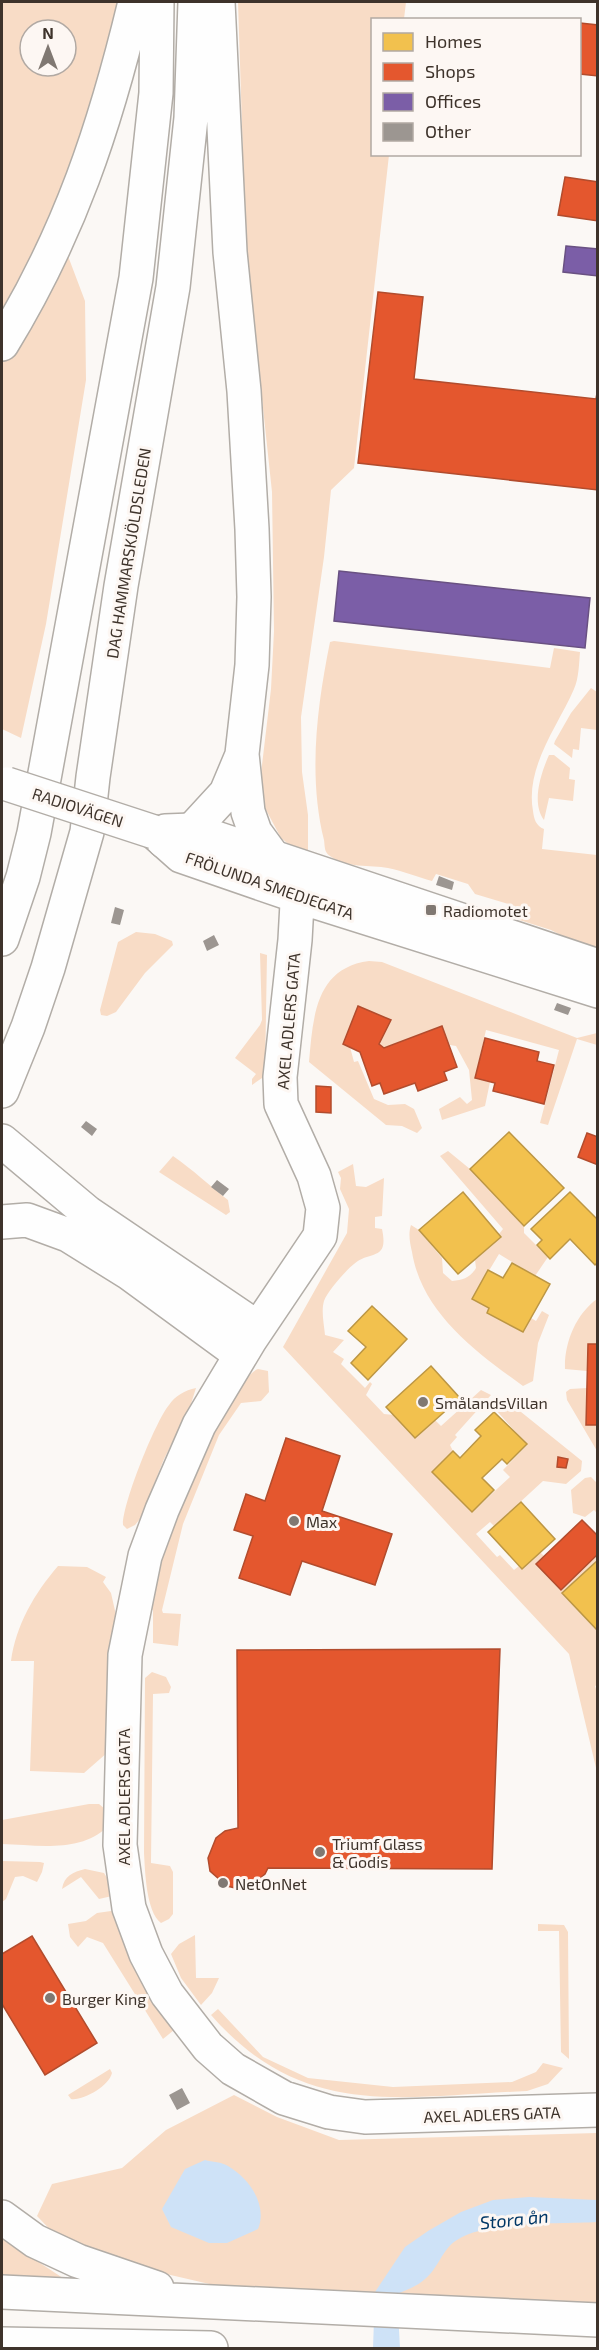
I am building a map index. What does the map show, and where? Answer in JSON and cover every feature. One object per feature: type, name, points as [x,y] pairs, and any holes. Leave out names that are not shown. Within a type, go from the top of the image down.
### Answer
[{"type":"main road","points":[[2,344],[26,305],[73,207],[106,110],[135,2]]},
{"type":"main road","points":[[2,939],[23,877],[36,823],[136,278],[156,93],[157,2]]},
{"type":"main road","name":"DAG HAMMARSKJÖLDSLEDEN","points":[[2,1091],[28,1027],[48,968],[87,832],[121,586],[173,287],[191,118],[195,2]]},
{"type":"main road","points":[[218,2],[228,218],[247,438],[252,529],[254,597],[252,665],[242,754],[248,812],[255,832],[290,874]]},
{"type":"main road","points":[[170,834],[226,793],[242,754]]},
{"type":"main road","name":"RADIOVÄGEN","points":[[2,782],[170,834]]},
{"type":"main road","name":"FRÖLUNDA SMEDJEGATA","points":[[170,834],[290,874],[597,966]]},
{"type":"main road","name":"FRÖLUNDA SMEDJEGATA","points":[[170,834],[181,856],[290,874],[597,992]]},
{"type":"main road","name":"AXEL ADLERS GATA","points":[[290,874],[295,940],[280,1077],[281,1104],[314,1176],[322,1208],[320,1236],[258,1328],[199,1425],[162,1510],[145,1556],[125,1655],[120,1845],[129,1908],[146,1954],[166,1994],[208,2047],[242,2074],[284,2098],[329,2112],[375,2118],[597,2110]]},
{"type":"main road","points":[[2,1141],[88,1213],[258,1328]]},
{"type":"main road","points":[[2,1168],[88,1213]]},
{"type":"main road","points":[[2,1222],[27,1220],[68,1235],[129,1273],[241,1355]]},
{"type":"main road","points":[[2,2217],[35,2241],[78,2261],[192,2300]]},
{"type":"main road","points":[[2,2292],[597,2320]]},
{"type":"main road","points":[[2,2344],[211,2349]]},
{"type":"shaded area","points":[[2,2],[119,2],[117,22],[54,219],[85,301],[86,380],[46,624],[21,738],[2,729]]},
{"type":"shaded area","points":[[238,2],[406,2],[404,18],[371,18],[371,156],[389,156],[354,468],[331,490],[324,557],[301,717],[302,772],[308,815],[308,854],[292,847],[281,838],[265,808],[260,782],[271,689],[274,631],[272,492],[246,249]]},
{"type":"shaded area","points":[[330,642],[550,668],[554,648],[580,652],[576,685],[538,763],[532,795],[535,819],[544,829],[542,849],[597,855],[597,954],[551,930],[513,918],[515,906],[475,894],[468,884],[436,874],[432,881],[388,868],[343,863],[328,854],[319,816],[315,766],[318,716],[325,666]]},
{"type":"shaded area","points":[[591,688],[597,692],[597,730],[581,728],[579,750],[573,749],[572,758],[554,744],[571,713]]},
{"type":"shaded area","points":[[549,755],[554,755],[570,768],[569,779],[575,780],[573,801],[549,798],[544,820],[540,813],[538,797],[540,779]]},
{"type":"shaded area","points":[[136,932],[155,934],[172,941],[173,945],[145,973],[116,1012],[107,1016],[101,1015],[100,1010],[118,942]]},
{"type":"shaded area","points":[[260,953],[267,955],[265,1072],[262,1078],[252,1085],[252,1079],[256,1074],[235,1058],[262,1020]]},
{"type":"shaded area","points":[[369,961],[382,962],[577,1038],[597,1033],[597,1045],[577,1039],[548,1125],[540,1123],[559,1050],[486,1030],[475,1078],[490,1082],[485,1106],[442,1120],[439,1109],[460,1097],[467,1104],[472,1100],[469,1070],[456,1046],[450,1045],[442,1027],[384,1048],[379,1044],[390,1020],[358,1006],[343,1044],[350,1047],[354,1062],[358,1061],[374,1099],[388,1105],[405,1104],[414,1109],[422,1128],[417,1133],[402,1126],[386,1125],[309,1062],[312,1029],[320,998],[327,984],[337,974],[351,966]]},
{"type":"shaded area","points":[[448,1151],[470,1169],[524,1226],[524,1233],[548,1257],[535,1276],[499,1254],[472,1299],[489,1308],[487,1313],[523,1332],[531,1318],[536,1321],[542,1311],[549,1315],[538,1343],[533,1381],[523,1386],[470,1345],[454,1329],[427,1294],[418,1274],[410,1242],[411,1225],[419,1230],[442,1258],[443,1273],[452,1281],[463,1279],[471,1274],[476,1268],[475,1260],[501,1237],[499,1234],[503,1229],[440,1156]]},
{"type":"shaded area","points":[[173,1156],[228,1200],[230,1212],[226,1215],[159,1172]]},
{"type":"shaded area","points":[[353,1164],[356,1186],[366,1187],[384,1178],[382,1216],[375,1217],[375,1228],[382,1229],[383,1246],[377,1254],[360,1260],[351,1267],[324,1301],[325,1335],[344,1340],[333,1352],[344,1359],[341,1364],[365,1388],[370,1382],[372,1384],[366,1395],[384,1414],[394,1415],[415,1438],[435,1420],[441,1426],[481,1390],[491,1395],[455,1435],[457,1437],[450,1445],[453,1451],[432,1472],[472,1512],[510,1477],[503,1470],[527,1445],[496,1410],[506,1400],[582,1461],[581,1471],[566,1484],[543,1481],[494,1526],[490,1522],[476,1534],[497,1557],[500,1555],[514,1570],[519,1566],[522,1568],[540,1552],[545,1557],[597,1554],[597,1560],[562,1593],[597,1631],[597,1685],[595,1686],[598,1695],[597,1772],[569,1654],[283,1347],[347,1233],[349,1209],[340,1189],[341,1178],[338,1172]]},
{"type":"shaded area","points":[[597,1299],[597,1344],[588,1344],[587,1371],[565,1369],[569,1339],[577,1321]]},
{"type":"shaded area","points":[[258,1369],[268,1371],[269,1392],[261,1401],[241,1403],[219,1435],[183,1524],[162,1610],[163,1613],[181,1614],[178,1646],[153,1643],[153,1610],[147,1606],[182,1500],[200,1458],[225,1411],[237,1391]]},
{"type":"shaded area","points":[[196,1388],[190,1407],[164,1459],[140,1519],[127,1529],[123,1525],[128,1500],[140,1464],[156,1428],[174,1399]]},
{"type":"shaded area","points":[[587,1388],[586,1425],[597,1425],[597,1451],[567,1400],[566,1392],[570,1389]]},
{"type":"shaded area","points":[[591,1477],[597,1483],[597,1513],[594,1510],[585,1517],[573,1513],[571,1490],[585,1478]]},
{"type":"shaded area","points":[[58,1566],[87,1567],[106,1577],[103,1582],[111,1593],[116,1615],[108,1752],[84,1773],[30,1771],[34,1661],[11,1661],[17,1635],[27,1610]]},
{"type":"shaded area","points":[[152,1672],[166,1677],[171,1687],[169,1693],[153,1694],[151,1863],[170,1866],[173,1872],[173,1914],[161,1923],[156,1918],[149,1900],[144,1853],[145,1678]]},
{"type":"shaded area","points":[[99,1804],[105,1809],[107,1827],[84,1841],[57,1846],[2,1844],[2,1820]]},
{"type":"shaded area","points":[[2,1861],[44,1863],[37,1882],[23,1876],[15,1877],[6,1899],[2,1902]]},
{"type":"shaded area","points":[[85,1869],[104,1873],[109,1881],[112,1896],[99,1899],[81,1877],[62,1889],[70,1875]]},
{"type":"shaded area","points":[[116,1912],[147,1989],[174,2030],[163,2039],[103,1943],[87,1937],[78,1947],[70,1937],[68,1924],[86,1921],[97,1913]]},
{"type":"shaded area","points":[[538,1924],[564,1925],[568,1932],[569,2059],[561,2052],[559,1931],[538,1931]]},
{"type":"shaded area","points":[[195,1935],[196,1978],[219,1978],[212,1993],[201,2005],[181,1978],[171,1954],[179,1944]]},
{"type":"shaded area","points":[[218,2009],[263,2057],[308,2078],[393,2087],[512,2082],[536,2072],[543,2063],[563,2068],[548,2084],[527,2091],[396,2097],[357,2095],[319,2087],[282,2072],[246,2049],[211,2015]]},
{"type":"shaded area","points":[[110,2069],[112,2073],[110,2078],[95,2092],[76,2099],[71,2099],[68,2095]]},
{"type":"shaded area","points":[[234,2095],[277,2117],[339,2140],[597,2133],[597,2306],[244,2292],[149,2270],[61,2241],[37,2216],[52,2184],[122,2168],[166,2130]]},
{"type":"shaded area","points":[[2,2238],[72,2284],[2,2281]]},
{"type":"water","points":[[205,2160],[228,2166],[249,2185],[255,2193],[260,2211],[258,2229],[227,2243],[209,2243],[171,2227],[162,2209],[185,2169]]},
{"type":"water","name":"Stora ån","points":[[529,2197],[597,2200],[597,2222],[504,2226],[486,2229],[457,2240],[448,2248],[425,2279],[397,2294],[400,2348],[373,2348],[375,2292],[405,2247],[461,2212],[493,2200]]},
{"type":"building: Homes","points":[[509,1132],[564,1188],[524,1226],[470,1169]]},
{"type":"building: Homes","points":[[463,1192],[501,1237],[458,1274],[419,1230]]},
{"type":"building: Homes","points":[[570,1192],[598,1220],[598,1262],[595,1265],[570,1239],[550,1259],[537,1245],[542,1240],[531,1229]]},
{"type":"building: Homes","points":[[512,1263],[550,1284],[523,1332],[487,1313],[489,1308],[472,1299],[488,1270],[503,1278]]},
{"type":"building: Homes","points":[[372,1306],[407,1339],[368,1380],[351,1363],[366,1347],[348,1331]]},
{"type":"building: Homes","name":"SmålandsVillan","points":[[431,1366],[460,1398],[415,1438],[386,1407]]},
{"type":"building: Homes","points":[[494,1412],[527,1444],[507,1464],[502,1459],[482,1478],[494,1490],[472,1512],[432,1472],[453,1451],[460,1458],[481,1436],[475,1430]]},
{"type":"building: Homes","points":[[521,1502],[555,1539],[522,1569],[488,1532]]},
{"type":"building: Homes","points":[[598,1560],[598,1631],[562,1593]]},
{"type":"building: Shops","points":[[581,23],[598,25],[598,76],[581,74]]},
{"type":"building: Shops","points":[[565,177],[598,182],[598,221],[558,215]]},
{"type":"building: Shops","points":[[378,292],[423,297],[414,379],[596,399],[598,387],[598,490],[358,463]]},
{"type":"building: Shops","points":[[358,1006],[391,1020],[379,1044],[384,1048],[442,1026],[457,1067],[444,1072],[447,1080],[418,1091],[415,1083],[384,1094],[380,1083],[372,1086],[360,1052],[343,1044]]},
{"type":"building: Shops","points":[[485,1038],[539,1052],[537,1061],[554,1065],[544,1104],[493,1091],[495,1083],[475,1078]]},
{"type":"building: Shops","points":[[316,1086],[331,1087],[331,1113],[316,1112]]},
{"type":"building: Shops","points":[[587,1133],[598,1137],[598,1165],[578,1157]]},
{"type":"building: Shops","points":[[588,1344],[598,1344],[598,1425],[586,1425]]},
{"type":"building: Shops","name":"Max","points":[[286,1438],[340,1456],[322,1511],[392,1534],[375,1585],[302,1561],[290,1595],[239,1578],[253,1536],[234,1530],[246,1494],[265,1501]]},
{"type":"building: Shops","points":[[558,1457],[568,1459],[566,1468],[557,1467]]},
{"type":"building: Shops","points":[[582,1520],[598,1536],[598,1554],[561,1590],[536,1564]]},
{"type":"building: Shops","points":[[500,1649],[492,1869],[268,1868],[265,1874],[255,1882],[235,1888],[227,1886],[210,1871],[208,1858],[216,1838],[225,1831],[238,1828],[237,1650]]},
{"type":"building: Shops","points":[[32,1936],[97,2043],[45,2075],[2,2004],[2,1954]]},
{"type":"building: Offices","points":[[566,246],[598,249],[598,276],[563,272]]},
{"type":"building: Offices","points":[[339,571],[590,598],[585,648],[334,621]]},
{"type":"building: Other","points":[[439,876],[454,882],[452,890],[436,885]]},
{"type":"building: Other","points":[[115,907],[124,910],[120,925],[111,923]]},
{"type":"building: Other","points":[[214,935],[219,945],[207,951],[203,941]]},
{"type":"building: Other","points":[[557,1003],[571,1008],[568,1015],[554,1010]]},
{"type":"building: Other","points":[[86,1121],[97,1129],[92,1136],[81,1127]]},
{"type":"building: Other","points":[[217,1180],[229,1189],[223,1196],[211,1187]]},
{"type":"building: Other","points":[[182,2088],[190,2103],[177,2110],[169,2095]]},
{"type":"place","name":"Radiomotet","points":[[431,910]]},
{"type":"place","name":"SmålandsVillan","points":[[423,1402]]},
{"type":"place","name":"Max","points":[[294,1521]]},
{"type":"place","name":"Triumf Glass & Godis","points":[[320,1852]]},
{"type":"place","name":"NetOnNet","points":[[223,1883]]},
{"type":"place","name":"Burger King","points":[[50,1998]]}]
